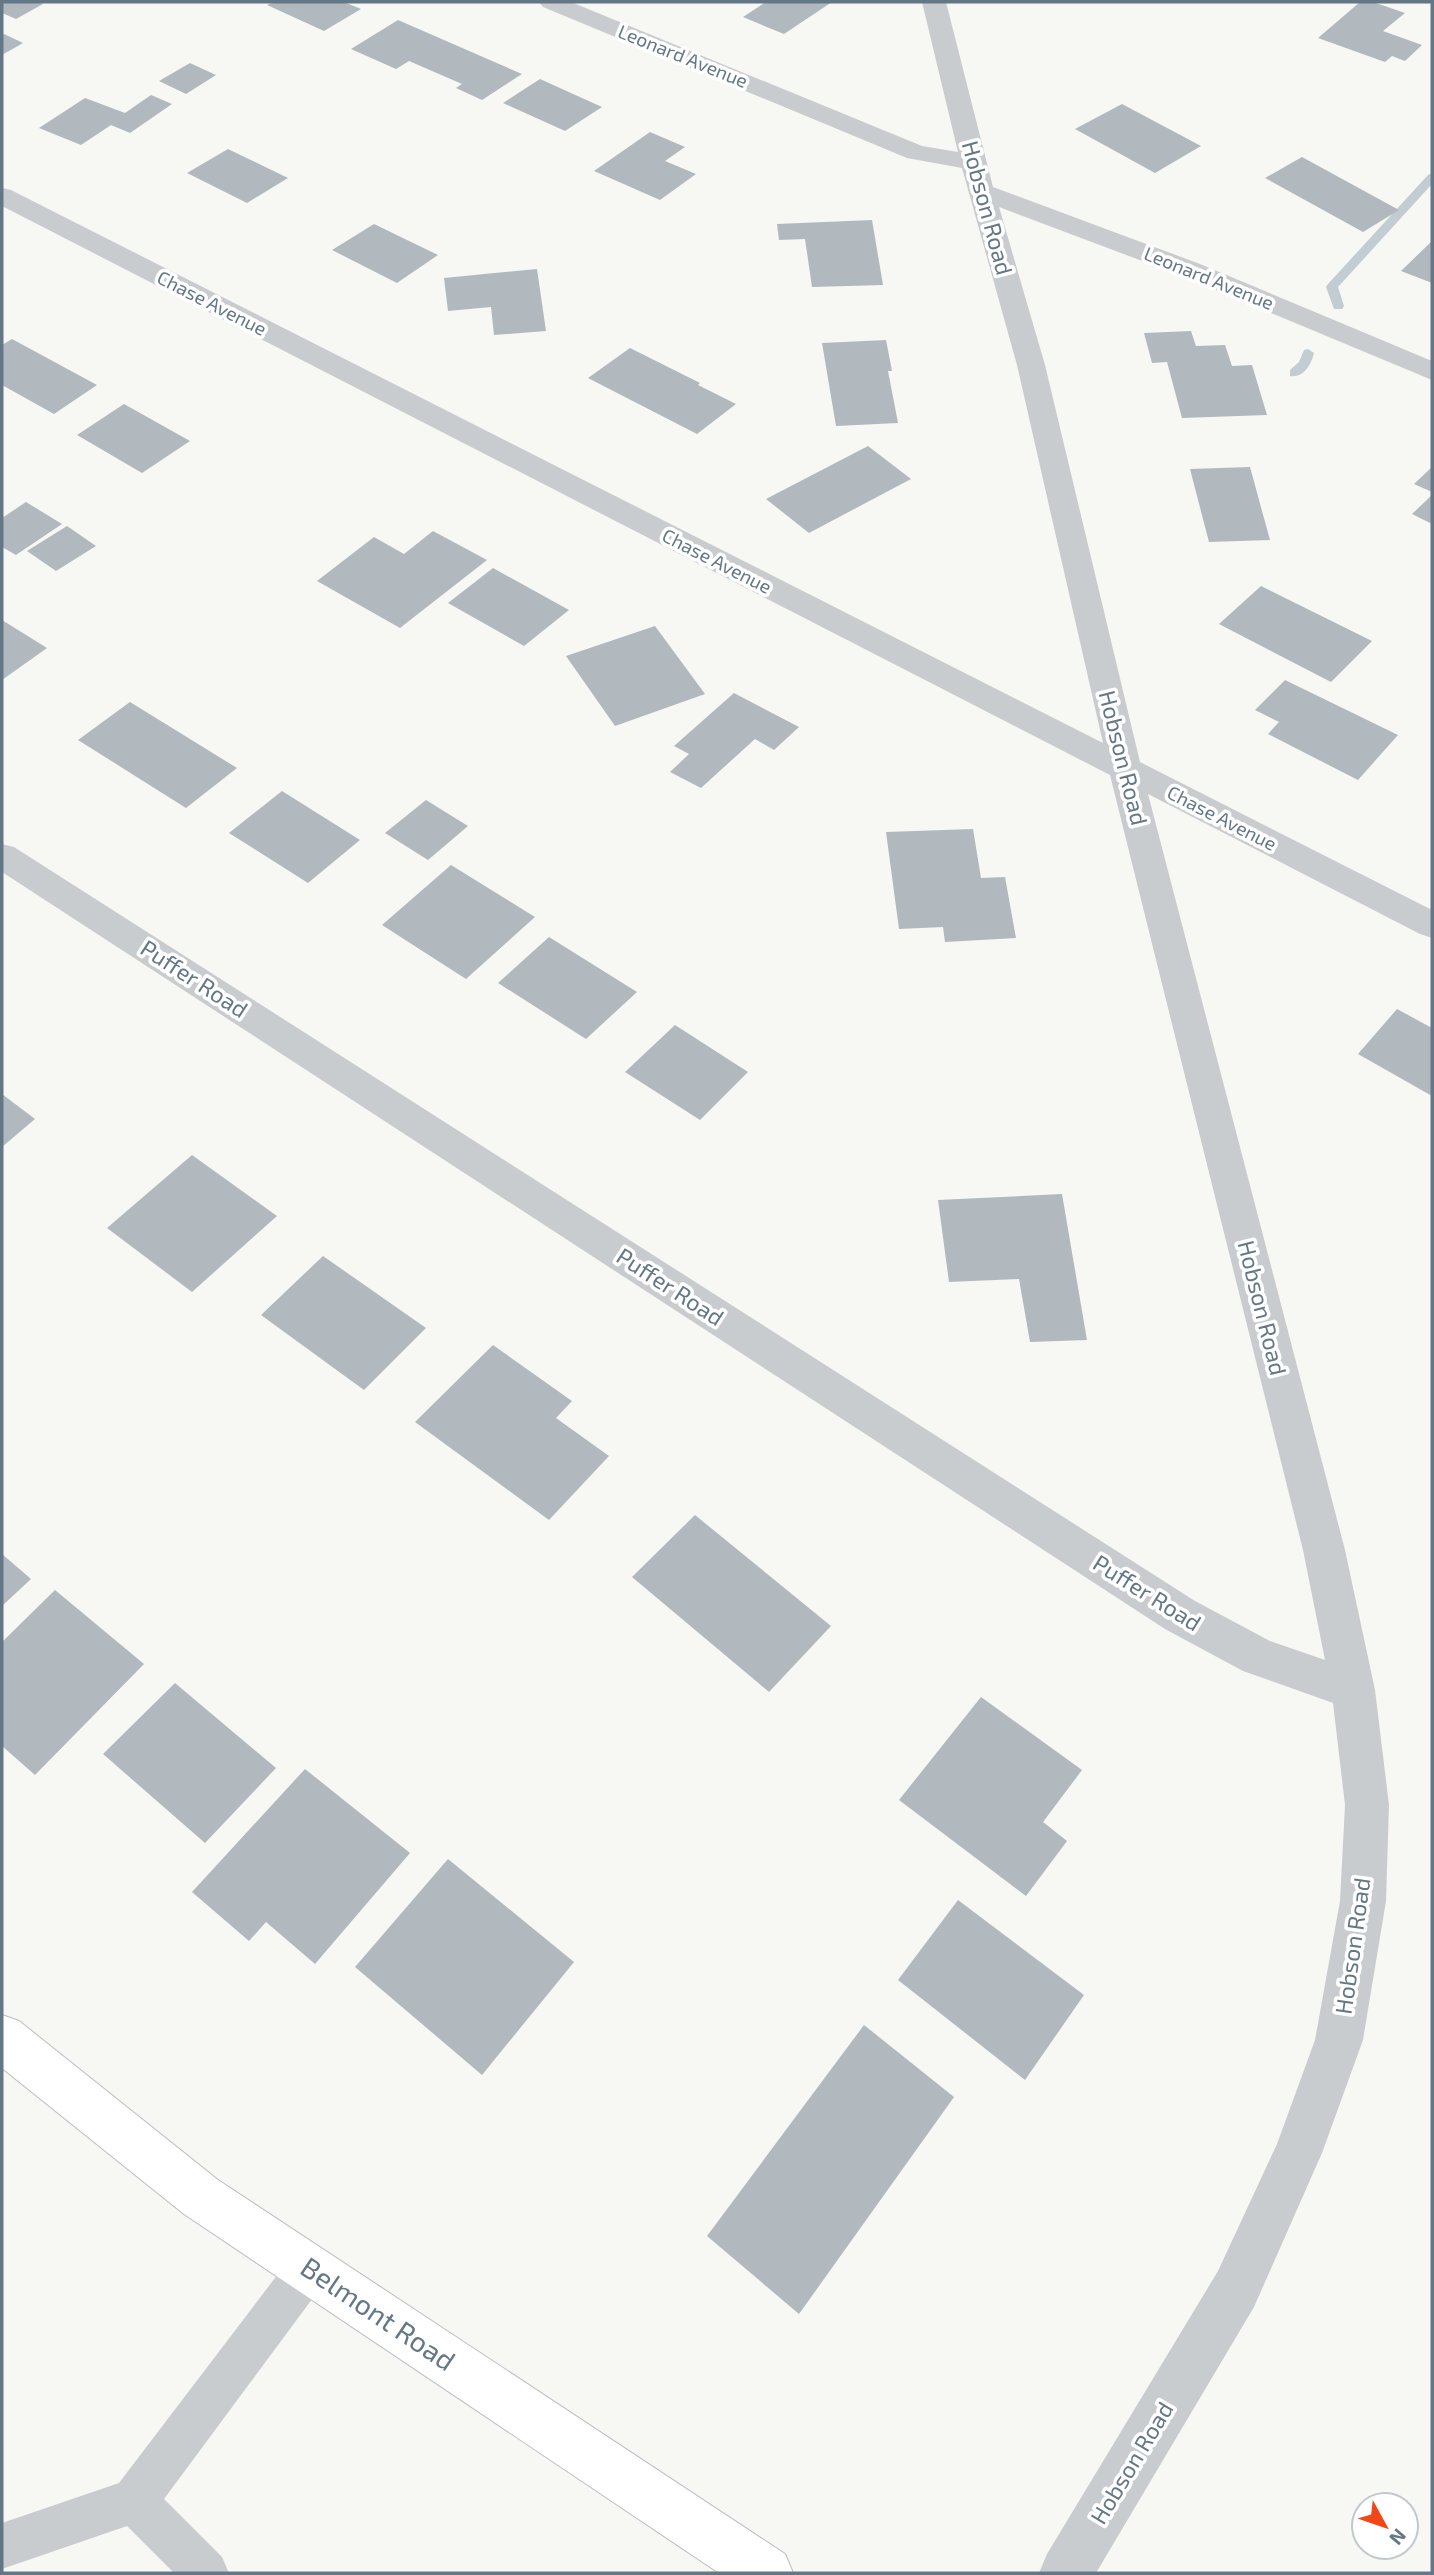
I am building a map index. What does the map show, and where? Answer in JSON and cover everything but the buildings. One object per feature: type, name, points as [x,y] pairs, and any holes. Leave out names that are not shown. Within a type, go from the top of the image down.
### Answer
[{"type":"main road","name":"Belmont Road","points":[[2,2038],[201,2197],[766,2573]]},
{"type":"street","name":"Leonard Avenue","points":[[551,2],[978,177],[1191,270],[1432,370]]},
{"type":"street","name":"Hobson Road","points":[[934,2],[978,177],[1031,365],[1125,769],[1324,1550],[1353,1690],[1367,1805],[1363,1902],[1339,2039],[1298,2153],[1236,2288],[1066,2573]]},
{"type":"street","name":"Chase Avenue","points":[[2,196],[1432,925]]},
{"type":"street","name":"Puffer Road","points":[[4,860],[1180,1615],[1258,1657],[1353,1690]]},
{"type":"lane","points":[[2,2546],[134,2501],[309,2268]]},
{"type":"lane","points":[[134,2501],[206,2573]]},
{"type":"waterway","points":[[1338,306],[1332,287],[1432,177]]},
{"type":"waterway","points":[[1294,373],[1305,364],[1308,353]]}]
